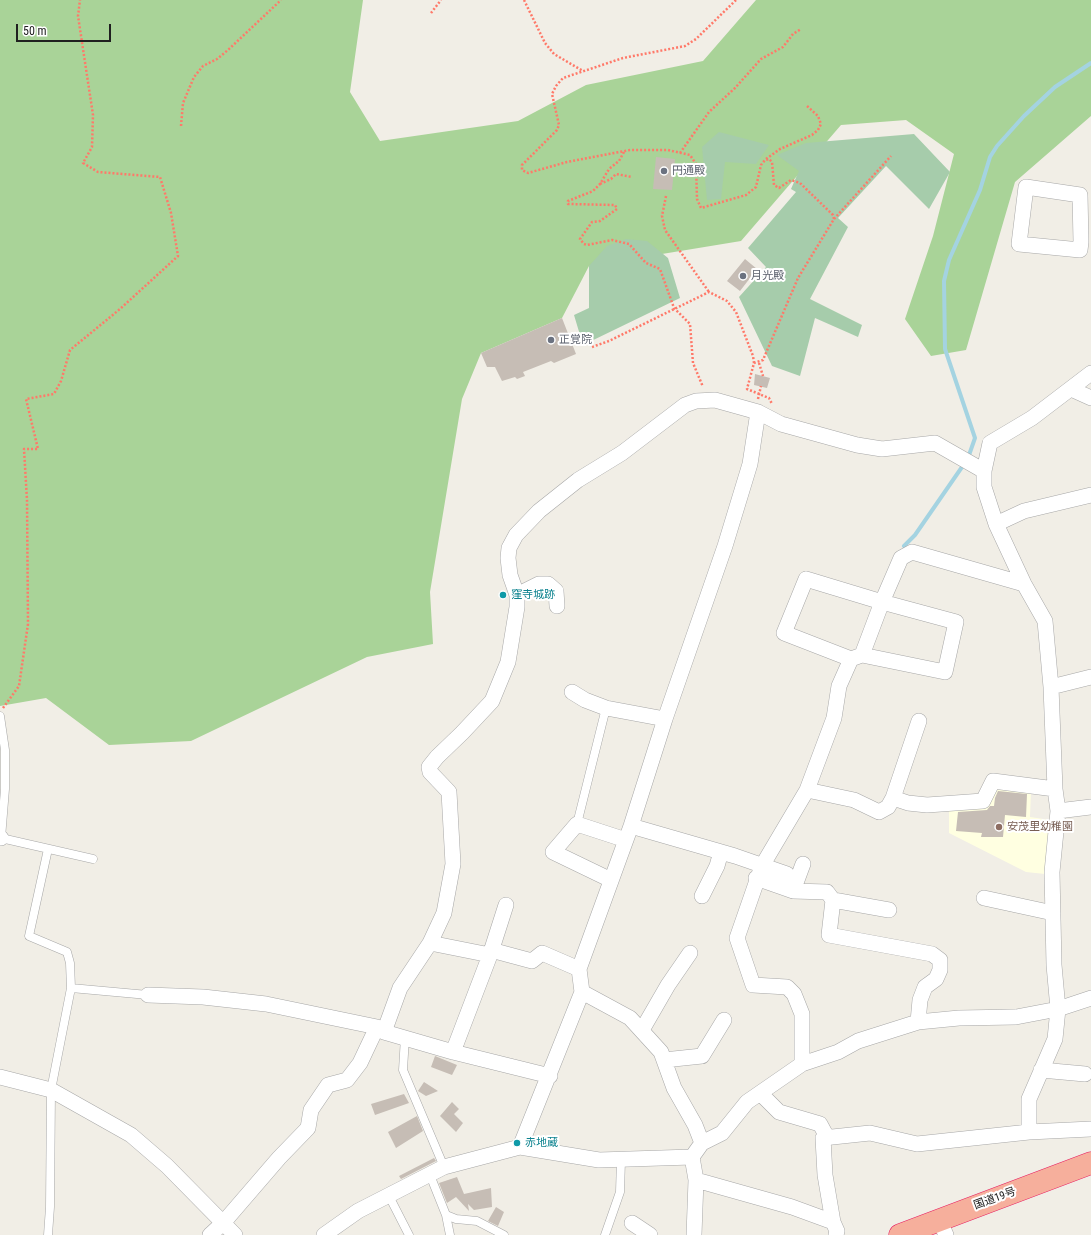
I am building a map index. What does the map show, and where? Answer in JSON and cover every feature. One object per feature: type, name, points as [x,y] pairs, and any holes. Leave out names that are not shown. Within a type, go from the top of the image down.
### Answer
[{"type":"highway","name":"国道19号","points":[[900,1235],[942,1227],[1091,1163]]},
{"type":"street","points":[[1026,187],[1080,195],[1086,242],[1080,250],[1019,244],[1026,187]]},
{"type":"street","points":[[1029,1132],[1029,1100],[1055,1039],[1058,1010],[1054,965],[1052,872],[1058,811],[1055,789],[1051,687],[1046,621],[1024,584],[996,524],[984,487],[984,471],[990,443],[1032,418],[1091,373]]},
{"type":"street","points":[[1071,389],[1091,398]]},
{"type":"street","points":[[210,1235],[223,1223],[279,1158],[308,1128],[311,1110],[328,1085],[347,1080],[360,1063],[380,1030],[400,988],[430,943],[444,913],[454,864],[449,792],[430,772],[429,767],[436,757],[462,733],[492,701],[508,662],[516,614],[517,595],[510,575],[508,558],[509,548],[516,535],[539,511],[578,480],[622,453],[685,405],[696,401],[715,400],[758,412],[781,424],[857,445],[882,450],[935,443],[984,471]]},
{"type":"street","points":[[520,1147],[550,1076],[582,992],[579,969],[632,826],[665,720],[725,546],[750,464],[758,412]]},
{"type":"street","points":[[996,524],[1024,511],[1091,495]]},
{"type":"street","points":[[802,1064],[802,1014],[794,994],[787,987],[752,991],[737,938],[759,872],[807,790],[834,718],[839,686],[857,657],[901,558],[912,552],[1024,584]]},
{"type":"street","points":[[806,579],[882,602],[956,622],[945,672],[857,657],[784,633],[806,579]]},
{"type":"street","points":[[517,595],[539,584],[548,584],[553,587],[556,592],[556,606]]},
{"type":"street","points":[[1051,687],[1091,677]]},
{"type":"street","points":[[572,692],[585,700],[606,708],[665,720]]},
{"type":"street","points":[[807,790],[854,800],[879,812],[888,807],[893,798],[919,721]]},
{"type":"street","points":[[893,798],[908,803],[927,805],[983,802],[993,781],[1055,789]]},
{"type":"street","points":[[1058,811],[1091,807]]},
{"type":"street","points":[[611,880],[553,852],[577,824],[626,840]]},
{"type":"street","points":[[632,826],[721,852],[793,891],[827,892],[833,900],[888,910]]},
{"type":"street","points":[[702,896],[721,852]]},
{"type":"street","points":[[793,891],[803,864]]},
{"type":"street","points":[[759,872],[787,874]]},
{"type":"street","points":[[984,898],[1053,913]]},
{"type":"street","points":[[833,900],[829,935],[932,954],[940,960],[940,970],[936,979],[925,987],[920,1000],[918,1022]]},
{"type":"street","points":[[453,1052],[490,953],[506,905]]},
{"type":"street","points":[[430,943],[532,961],[542,953],[579,969]]},
{"type":"street","points":[[642,1030],[668,985],[690,953]]},
{"type":"street","points":[[582,992],[630,1018],[661,1052],[674,1088],[695,1125],[702,1143]]},
{"type":"street","points":[[148,995],[203,997],[266,1004],[380,1030],[453,1052],[550,1076]]},
{"type":"street","points":[[694,1235],[696,1180],[692,1157],[702,1143],[722,1133],[747,1102],[761,1094],[802,1064],[838,1052],[858,1041],[918,1022],[959,1018],[1016,1017],[1058,1010],[1091,998]]},
{"type":"street","points":[[664,1060],[702,1056],[724,1020]]},
{"type":"street","points":[[1041,1070],[1085,1074]]},
{"type":"street","points":[[0,1077],[51,1090],[130,1135],[167,1166],[235,1235]]},
{"type":"street","points":[[761,1094],[779,1112],[820,1124],[827,1137]]},
{"type":"street","points":[[834,1229],[825,1175],[823,1138],[870,1133],[917,1144],[1029,1132],[1091,1129]]},
{"type":"street","points":[[324,1235],[358,1211],[444,1167],[520,1147],[599,1160],[692,1157]]},
{"type":"street","points":[[696,1180],[792,1207],[834,1229]]},
{"type":"street","points":[[632,1224],[650,1235]]},
{"type":"lane","points":[[577,824],[606,708]]},
{"type":"lane","points":[[0,716],[5,750],[5,789],[1,838],[93,859]]},
{"type":"lane","points":[[48,848],[29,936],[67,952],[70,963],[71,988],[51,1090],[50,1207],[48,1235]]},
{"type":"lane","points":[[71,988],[148,995]]},
{"type":"lane","points":[[405,1037],[403,1070],[444,1167]]},
{"type":"lane","points":[[605,1235],[620,1192],[621,1160]]},
{"type":"lane","points":[[430,1175],[446,1215],[450,1235]]},
{"type":"lane","points":[[389,1196],[409,1235]]},
{"type":"lane","points":[[446,1215],[456,1219],[477,1221],[504,1235]]},
{"type":"path","points":[[0,712],[19,686],[28,624],[27,500],[24,450],[38,448],[26,399],[54,394],[61,381],[70,350],[120,309],[178,256],[171,213],[160,176],[98,172],[83,163],[92,147],[93,115],[78,16],[80,0]]},
{"type":"path","points":[[181,126],[184,103],[194,77],[203,66],[217,59],[228,50],[281,0]]},
{"type":"path","points":[[431,13],[441,0]]},
{"type":"path","points":[[524,0],[545,43],[554,54],[584,71]]},
{"type":"path","points":[[736,0],[696,39],[685,46],[623,58],[563,78],[556,86],[552,94],[559,125],[557,130],[522,165],[522,170],[528,173],[567,162],[625,151],[668,150],[690,155],[696,164],[697,199],[701,208],[746,195],[756,186],[761,165],[765,160],[780,149],[812,135],[818,130],[821,124],[818,116],[807,106]]},
{"type":"path","points":[[680,153],[708,112],[735,88],[761,59],[783,47],[793,34],[801,30]]},
{"type":"path","points":[[625,151],[619,161],[609,169],[600,184],[593,191],[568,201],[568,204],[615,205],[617,209],[600,221],[592,222],[580,238],[587,245],[612,240],[629,244],[646,263],[660,269],[674,308],[690,324],[693,345],[692,363],[708,400]]},
{"type":"path","points":[[754,363],[759,363],[763,360],[798,278],[834,219],[891,156]]},
{"type":"path","points":[[765,160],[769,159],[772,162],[774,185],[779,188],[791,180],[795,180],[833,215],[834,219]]},
{"type":"path","points":[[600,184],[611,179],[616,174],[632,176]]},
{"type":"path","points":[[666,196],[662,216],[665,230],[709,292],[727,301],[736,312],[754,356],[754,363],[747,389],[769,398],[781,424]]},
{"type":"path","points":[[592,347],[609,341],[709,292]]},
{"type":"path","points":[[759,363],[763,376]]},
{"type":"shaded area","points":[[719,132],[769,145],[756,164],[725,162],[721,199],[707,200],[702,147]]},
{"type":"shaded area","points":[[914,134],[950,172],[929,209],[886,166],[838,218],[848,227],[810,299],[862,325],[858,337],[815,318],[800,376],[772,366],[739,297],[766,267],[748,248],[796,192],[791,189],[799,171],[777,155],[806,143]]},
{"type":"shaded area","points":[[626,239],[647,241],[668,258],[680,298],[583,345],[574,315],[589,308],[589,266],[607,246]]},
{"type":"shaded area","name":"安茂里幼稚園","points":[[996,785],[1031,790],[1030,817],[1050,820],[1045,874],[1026,872],[949,833],[949,807],[985,805]]},
{"type":"green space","points":[[0,0],[363,0],[350,92],[380,141],[518,121],[586,85],[703,61],[756,0],[1091,0],[1091,116],[1015,182],[966,350],[931,356],[905,319],[933,236],[954,154],[906,120],[841,125],[741,241],[589,266],[562,318],[481,353],[462,399],[430,592],[433,644],[367,657],[191,741],[109,745],[46,698],[0,706]]},
{"type":"building","points":[[656,157],[675,159],[672,190],[653,189]]},
{"type":"building","points":[[745,259],[757,269],[740,291],[727,281]]},
{"type":"building","points":[[562,318],[576,354],[554,363],[551,361],[523,372],[525,376],[517,379],[515,377],[502,381],[495,367],[487,367],[481,353]]},
{"type":"building","points":[[755,374],[770,378],[767,388],[754,385]]},
{"type":"building","points":[[998,791],[1027,794],[1026,817],[1005,815],[1003,837],[981,837],[982,833],[956,831],[958,812],[987,810],[990,806],[994,806]]},
{"type":"building","points":[[435,1056],[457,1065],[452,1075],[431,1067]]},
{"type":"building","points":[[424,1082],[438,1091],[426,1096],[418,1091]]},
{"type":"building","points":[[404,1094],[409,1103],[375,1115],[371,1104]]},
{"type":"building","points":[[452,1102],[459,1109],[454,1114],[463,1123],[456,1132],[440,1116]]},
{"type":"building","points":[[417,1116],[423,1131],[396,1148],[388,1132]]},
{"type":"building","points":[[434,1158],[436,1161],[401,1179],[399,1176]]},
{"type":"building","points":[[457,1177],[464,1194],[491,1188],[492,1207],[474,1210],[468,1204],[469,1211],[456,1197],[447,1203],[439,1183]]},
{"type":"building","points":[[496,1207],[504,1212],[498,1226],[488,1221]]},
{"type":"waterway","points":[[968,458],[975,438],[945,349],[944,281],[949,260],[980,190],[990,157],[997,146],[1024,116],[1055,87],[1091,63]]},
{"type":"waterway","points":[[904,546],[915,535],[962,467]]},
{"type":"place","name":"円通殿","points":[[664,171]]},
{"type":"place","name":"月光殿","points":[[743,276]]},
{"type":"place","name":"正覚院","points":[[551,340]]},
{"type":"place","name":"窪寺城跡","points":[[503,595]]},
{"type":"place","name":"安茂里幼稚園","points":[[999,827]]},
{"type":"place","name":"赤地蔵","points":[[517,1143]]}]
